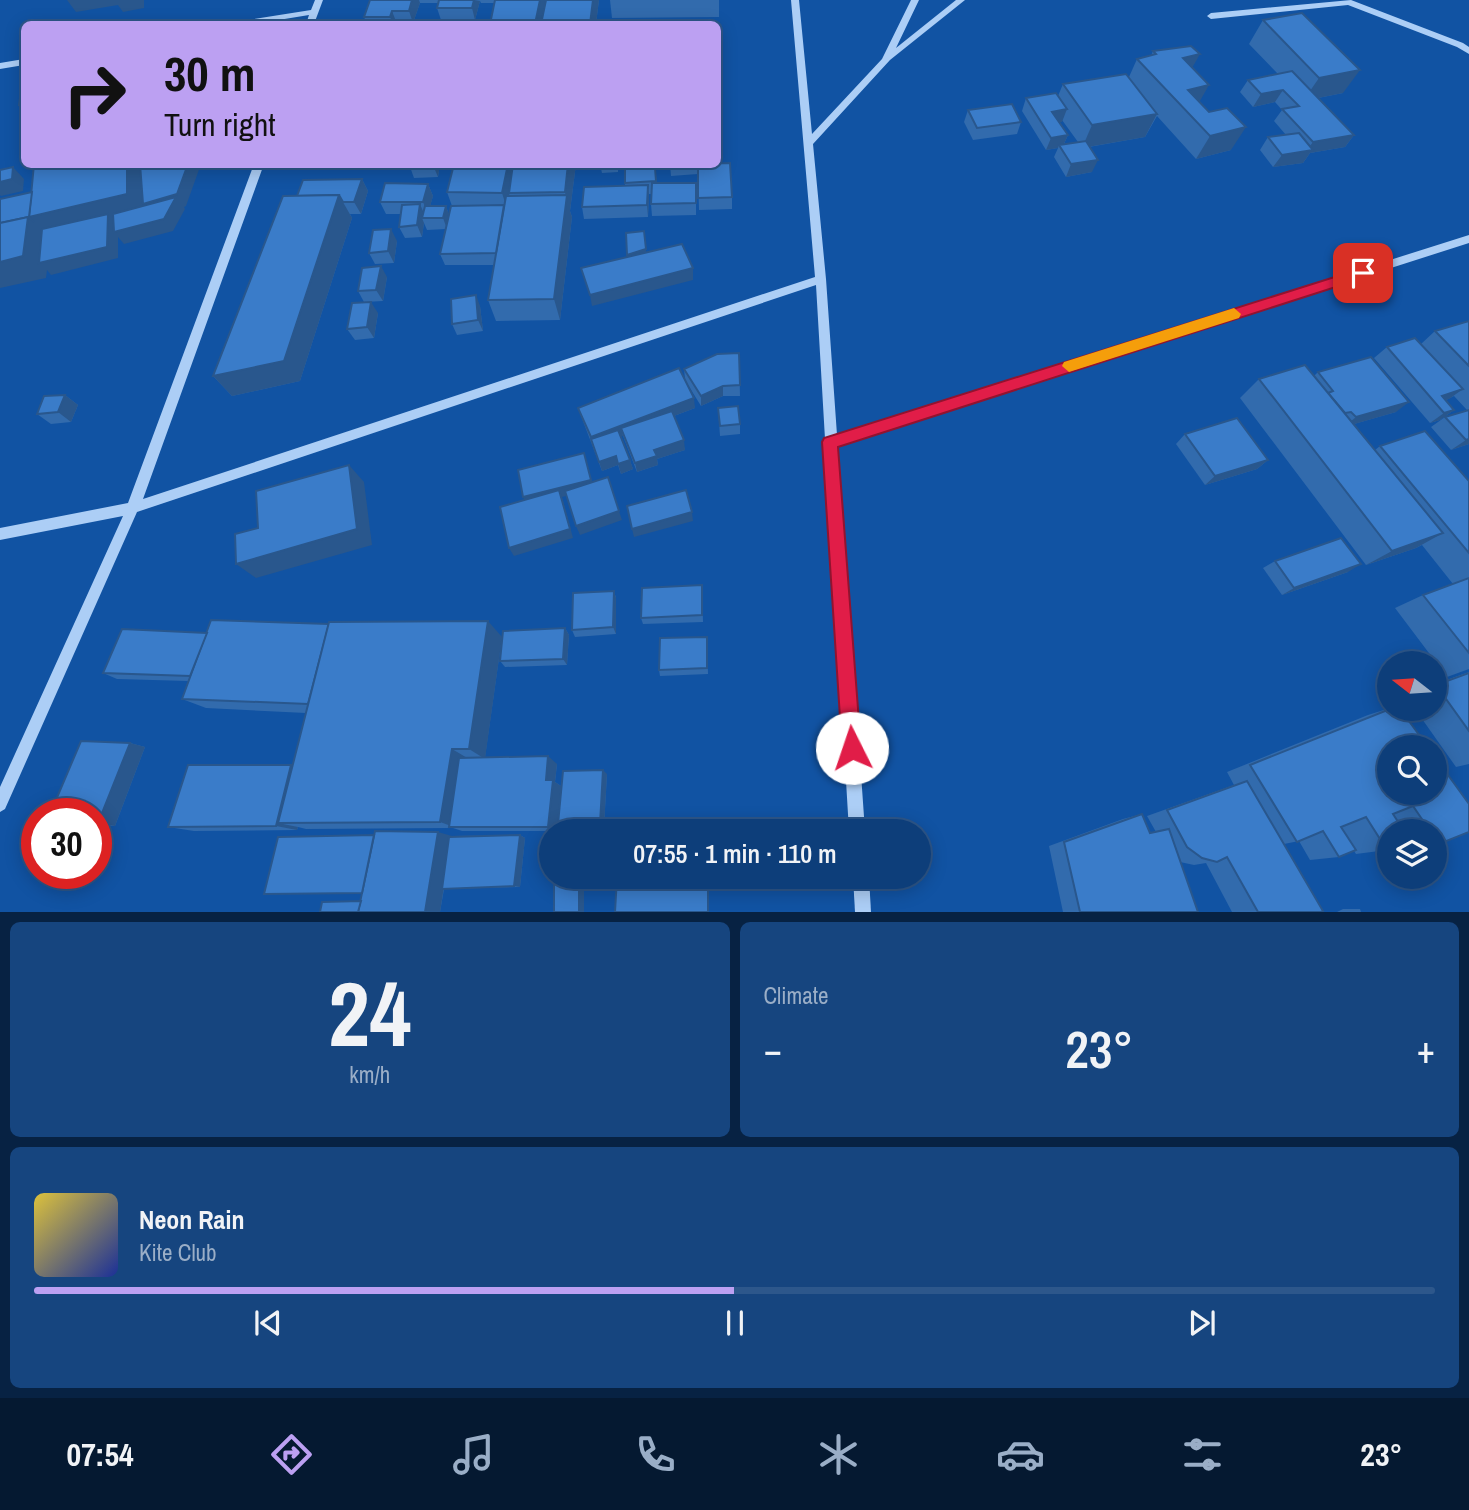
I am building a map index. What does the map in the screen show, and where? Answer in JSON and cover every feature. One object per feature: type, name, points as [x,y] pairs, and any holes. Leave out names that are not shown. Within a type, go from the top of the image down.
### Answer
[{"type":"street","points":[[311,21],[319,0]]},
{"type":"street","points":[[795,0],[821,279],[856,819]]},
{"type":"street","points":[[886,60],[915,0]]},
{"type":"street","points":[[809,143],[886,60],[961,0]]},
{"type":"street","points":[[1211,16],[1346,1],[1460,45],[1469,51]]},
{"type":"street","points":[[260,21],[315,12]]},
{"type":"street","points":[[0,66],[21,62]]},
{"type":"street","points":[[0,803],[133,508],[258,168]]},
{"type":"street","points":[[830,442],[1469,239]]},
{"type":"street","points":[[0,534],[133,508],[821,279]]},
{"type":"street","points":[[862,889],[863,912]]},
{"type":"building","points":[[370,0],[412,0],[409,11],[392,11],[390,17],[364,17]]},
{"type":"building","points":[[439,0],[474,0],[472,8],[437,8]]},
{"type":"building","points":[[495,0],[540,0],[536,21],[491,21]]},
{"type":"building","points":[[546,0],[593,0],[590,21],[542,21]]},
{"type":"building","points":[[1302,13],[1360,70],[1319,78],[1263,20]]},
{"type":"building","points":[[1191,46],[1200,54],[1183,58],[1209,85],[1188,90],[1209,112],[1227,108],[1246,127],[1210,136],[1137,59],[1156,54],[1153,51]]},
{"type":"building","points":[[1292,71],[1354,135],[1313,142],[1282,109],[1299,106],[1283,90],[1261,94],[1248,80]]},
{"type":"building","points":[[1126,74],[1157,114],[1092,125],[1063,84]]},
{"type":"building","points":[[1056,93],[1067,109],[1052,112],[1068,135],[1051,138],[1026,98]]},
{"type":"building","points":[[1012,104],[1021,122],[977,128],[968,110]]},
{"type":"building","points":[[1299,133],[1313,150],[1282,155],[1268,137]]},
{"type":"building","points":[[1086,141],[1098,160],[1071,164],[1059,145]]},
{"type":"building","points":[[721,163],[730,163],[732,197],[698,198],[698,168],[721,168]]},
{"type":"building","points":[[13,167],[12,179],[0,182],[0,170]]},
{"type":"building","points":[[34,168],[127,168],[127,194],[29,217]]},
{"type":"building","points":[[140,168],[187,168],[177,194],[143,204]]},
{"type":"building","points":[[453,168],[507,168],[502,193],[447,192]]},
{"type":"building","points":[[512,168],[568,168],[565,192],[509,193]]},
{"type":"building","points":[[655,168],[656,181],[625,183],[625,169]]},
{"type":"building","points":[[362,179],[354,202],[343,202],[339,195],[297,196],[303,180]]},
{"type":"building","points":[[385,183],[428,184],[423,202],[380,202]]},
{"type":"building","points":[[652,183],[696,183],[696,203],[651,204]]},
{"type":"building","points":[[648,185],[647,205],[582,207],[584,187]]},
{"type":"building","points":[[32,192],[29,217],[34,222],[28,217],[0,223],[0,199]]},
{"type":"building","points":[[339,195],[284,361],[213,376],[283,196]]},
{"type":"building","points":[[567,195],[554,299],[488,300],[506,196]]},
{"type":"building","points":[[176,197],[164,219],[114,232],[113,214]]},
{"type":"building","points":[[420,204],[417,225],[399,227],[402,205]]},
{"type":"building","points":[[504,205],[496,253],[440,254],[451,206]]},
{"type":"building","points":[[425,206],[446,206],[443,218],[422,218]]},
{"type":"building","points":[[108,214],[107,247],[39,263],[42,229]]},
{"type":"building","points":[[28,217],[23,256],[0,262],[0,223]]},
{"type":"building","points":[[391,229],[388,251],[369,253],[373,230]]},
{"type":"building","points":[[644,231],[646,249],[627,255],[626,233]]},
{"type":"building","points":[[682,244],[693,268],[590,295],[581,268]]},
{"type":"building","points":[[381,266],[376,290],[358,291],[362,268]]},
{"type":"building","points":[[476,295],[478,320],[452,324],[451,299]]},
{"type":"building","points":[[371,302],[367,327],[347,329],[352,303]]},
{"type":"building","points":[[1469,321],[1469,366],[1435,331]]},
{"type":"building","points":[[1415,338],[1463,389],[1442,396],[1454,410],[1444,413],[1387,347]]},
{"type":"building","points":[[739,353],[740,385],[723,386],[701,396],[684,369],[717,354]]},
{"type":"building","points":[[1371,357],[1409,402],[1356,417],[1351,412],[1345,413],[1328,393],[1333,391],[1318,372]]},
{"type":"building","points":[[1305,365],[1443,533],[1392,551],[1259,379]]},
{"type":"building","points":[[679,368],[694,398],[591,437],[578,408]]},
{"type":"building","points":[[65,395],[58,412],[37,414],[44,396]]},
{"type":"building","points":[[738,406],[740,424],[720,426],[718,408]]},
{"type":"building","points":[[1469,410],[1469,439],[1466,440],[1445,417]]},
{"type":"building","points":[[672,411],[684,440],[654,450],[657,456],[635,463],[621,428]]},
{"type":"building","points":[[1237,418],[1268,460],[1215,476],[1185,434]]},
{"type":"building","points":[[618,430],[630,460],[618,464],[616,456],[599,462],[591,439]]},
{"type":"building","points":[[1425,431],[1469,481],[1469,553],[1380,446]]},
{"type":"building","points":[[584,453],[591,480],[523,497],[518,470]]},
{"type":"building","points":[[349,465],[357,529],[236,564],[235,534],[258,528],[256,491]]},
{"type":"building","points":[[608,477],[619,511],[576,526],[565,491]]},
{"type":"building","points":[[559,490],[570,529],[509,548],[500,507]]},
{"type":"building","points":[[686,490],[692,512],[632,529],[627,506]]},
{"type":"building","points":[[1341,538],[1361,564],[1294,588],[1275,561]]},
{"type":"building","points":[[1469,578],[1469,653],[1423,595]]},
{"type":"building","points":[[702,585],[702,615],[641,618],[642,588]]},
{"type":"building","points":[[614,591],[613,627],[572,630],[573,593]]},
{"type":"building","points":[[211,620],[329,624],[308,704],[182,699]]},
{"type":"building","points":[[488,621],[469,749],[452,749],[440,822],[278,823],[329,622]]},
{"type":"building","points":[[565,628],[563,659],[500,661],[503,631]]},
{"type":"building","points":[[122,629],[207,633],[190,676],[103,673]]},
{"type":"building","points":[[707,637],[707,668],[659,670],[660,638]]},
{"type":"building","points":[[1469,673],[1469,731],[1447,700],[1447,681]]},
{"type":"building","points":[[1377,714],[1377,721],[1409,721],[1419,735],[1377,735],[1377,805],[1447,805],[1447,774],[1469,804],[1469,832],[1447,841],[1447,819],[1422,819],[1413,806],[1393,814],[1396,819],[1377,819],[1377,834],[1366,817],[1341,827],[1356,850],[1339,857],[1323,831],[1297,842],[1250,765]]},
{"type":"building","points":[[81,741],[130,743],[108,798],[57,798]]},
{"type":"building","points":[[548,756],[546,780],[553,780],[549,819],[539,819],[539,827],[449,827],[459,758]]},
{"type":"building","points":[[188,765],[291,765],[276,826],[168,827]]},
{"type":"building","points":[[603,770],[600,819],[558,819],[563,771]]},
{"type":"building","points":[[1247,781],[1323,911],[1258,912],[1227,857],[1217,862],[1202,858],[1187,847],[1167,810]]},
{"type":"building","points":[[1142,814],[1150,833],[1169,829],[1198,912],[1080,912],[1064,842]]},
{"type":"building","points":[[375,831],[438,832],[425,912],[358,912]]},
{"type":"building","points":[[374,835],[362,893],[264,894],[278,837]]},
{"type":"building","points":[[520,835],[514,886],[442,889],[449,837]]},
{"type":"building","points":[[554,889],[579,889],[579,912],[554,912]]},
{"type":"building","points":[[616,889],[708,889],[708,912],[615,912]]},
{"type":"building","points":[[361,901],[358,912],[320,912],[322,902]]},
{"type":"slow traffic","points":[[1069,366],[1234,314]]},
{"type":"route","points":[[852,748],[830,442],[1363,273]]}]
